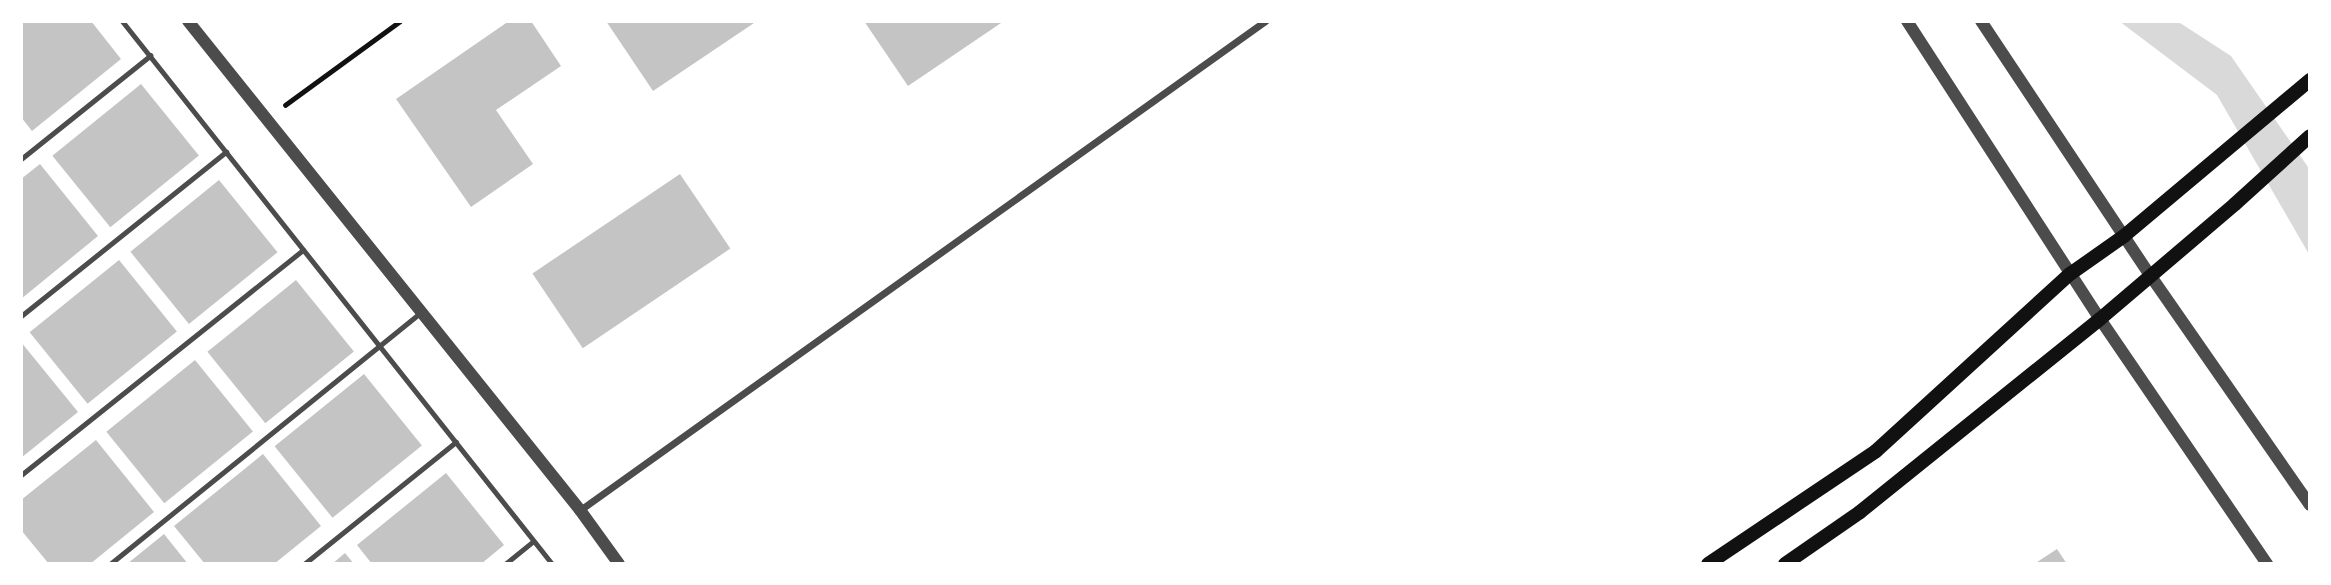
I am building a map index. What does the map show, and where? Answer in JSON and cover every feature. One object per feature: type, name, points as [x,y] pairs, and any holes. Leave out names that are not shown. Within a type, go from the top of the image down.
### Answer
[{"type":"main road","points":[[1708,564],[1876,451],[2070,274],[2124,236],[2309,81]]},
{"type":"main road","points":[[1785,564],[1860,512],[2099,318],[2235,204],[2310,136]]},
{"type":"street","points":[[188,21],[580,510],[619,564]]},
{"type":"street","points":[[580,510],[1265,21]]},
{"type":"street","points":[[1907,21],[2099,318],[2267,564]]},
{"type":"street","points":[[1981,21],[2150,275],[2310,505]]},
{"type":"lane","points":[[122,21],[552,564]]},
{"type":"lane","points":[[21,159],[151,55]]},
{"type":"lane","points":[[21,316],[226,152]]},
{"type":"lane","points":[[21,475],[303,250]]},
{"type":"lane","points":[[110,564],[421,312]]},
{"type":"lane","points":[[304,564],[456,442]]},
{"type":"lane","points":[[505,564],[533,541]]},
{"type":"path","points":[[266,118],[400,21]]},
{"type":"shaded area","points":[[2119,21],[2177,21],[2231,56],[2310,170],[2310,256],[2217,95]]},
{"type":"building","points":[[21,21],[91,21],[121,59],[32,131],[21,117]]},
{"type":"building","points":[[509,21],[531,21],[561,66],[496,110],[533,164],[471,207],[396,99]]},
{"type":"building","points":[[606,21],[757,21],[653,91]]},
{"type":"building","points":[[864,21],[1004,21],[908,86]]},
{"type":"building","points":[[141,84],[199,155],[110,227],[52,156]]},
{"type":"building","points":[[40,164],[98,236],[21,299],[21,179]]},
{"type":"building","points":[[680,174],[730,249],[583,348],[532,274]]},
{"type":"building","points":[[219,180],[278,252],[189,324],[130,252]]},
{"type":"building","points":[[119,260],[177,331],[88,404],[30,332]]},
{"type":"building","points":[[296,280],[354,351],[265,423],[207,352]]},
{"type":"building","points":[[21,342],[78,412],[21,458]]},
{"type":"building","points":[[195,360],[253,431],[164,503],[106,432]]},
{"type":"building","points":[[364,374],[422,445],[333,518],[275,446]]},
{"type":"building","points":[[96,440],[154,512],[90,564],[49,564],[21,530],[21,500]]},
{"type":"building","points":[[263,454],[321,526],[274,564],[205,564],[174,526]]},
{"type":"building","points":[[446,473],[504,545],[481,564],[372,564],[357,545]]},
{"type":"building","points":[[164,534],[188,564],[127,564]]},
{"type":"building","points":[[2057,549],[2067,564],[2034,564]]},
{"type":"building","points":[[345,553],[354,564],[332,564]]}]
